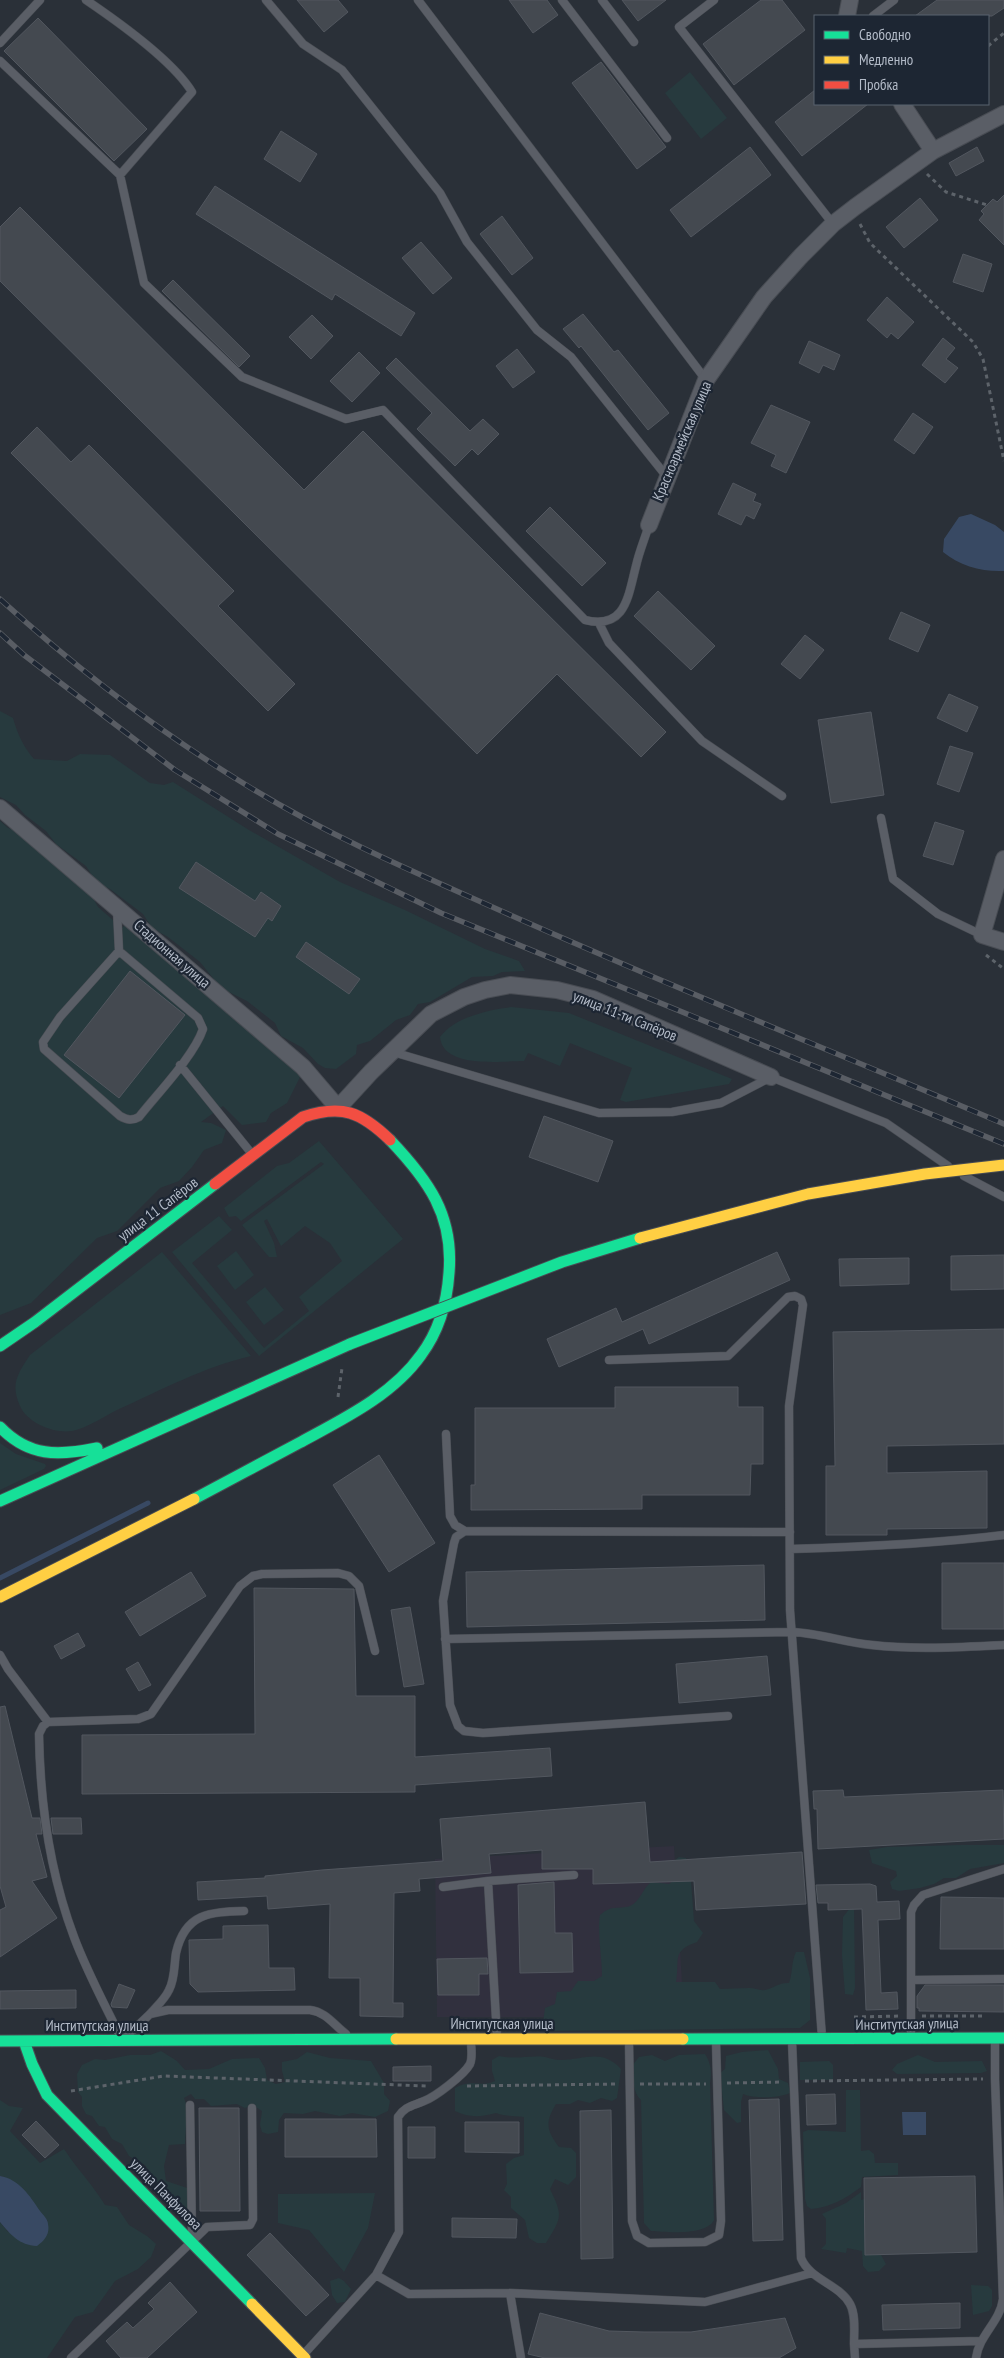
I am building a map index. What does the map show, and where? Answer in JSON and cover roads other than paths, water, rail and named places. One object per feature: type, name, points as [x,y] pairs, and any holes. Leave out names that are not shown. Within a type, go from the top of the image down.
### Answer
[{"type":"street","points":[[847,15],[850,0]]},
{"type":"street","points":[[903,105],[933,151]]},
{"type":"street","name":"Красноармейская улица","points":[[649,525],[706,380],[764,297],[800,256],[833,224],[855,207],[933,151],[1004,114]]},
{"type":"street","name":"Стадионная улица","points":[[0,808],[303,1067],[338,1108]]},
{"type":"street","points":[[1004,859],[982,935],[1004,942]]},
{"type":"street","name":"улица 11-ти Сапёров","points":[[338,1108],[391,1052],[431,1014],[464,997],[510,984],[532,986],[593,999],[771,1077]]},
{"type":"street","points":[[0,1597],[257,1466],[349,1415],[400,1378],[421,1356],[435,1332],[447,1301],[450,1273],[448,1240],[441,1210],[427,1182],[392,1142],[356,1113],[338,1108]]},
{"type":"street","name":"улица 11 Сапёров","points":[[0,1346],[35,1322],[304,1117],[321,1110],[338,1108]]},
{"type":"street","points":[[0,1501],[350,1344],[467,1297],[562,1262],[675,1228],[808,1194],[925,1174],[1004,1165]]},
{"type":"street","points":[[0,1359],[35,1322]]},
{"type":"street","points":[[0,1427],[16,1443],[31,1450],[45,1453],[77,1452],[142,1436]]},
{"type":"street","name":"Институтская улица","points":[[0,2041],[352,2038],[792,2040],[1000,2038]]},
{"type":"street","name":"улица Панфилова","points":[[24,2041],[32,2064],[47,2095],[304,2357]]},
{"type":"lane","points":[[0,43],[40,0]]},
{"type":"lane","points":[[86,0],[112,17],[183,77],[192,92],[120,175]]},
{"type":"lane","points":[[266,0],[303,44],[342,70],[440,194],[467,242],[537,330],[570,356],[667,477]]},
{"type":"lane","points":[[418,0],[706,380]]},
{"type":"lane","points":[[562,0],[668,138]]},
{"type":"lane","points":[[602,0],[634,42]]},
{"type":"lane","points":[[714,0],[679,27],[833,224]]},
{"type":"lane","points":[[874,15],[894,0]]},
{"type":"lane","points":[[0,61],[120,175],[144,283],[242,377],[346,419],[383,410],[585,620],[599,623],[611,620],[621,612],[629,597],[636,564],[649,525]]},
{"type":"lane","points":[[599,623],[608,643],[702,741],[782,796]]},
{"type":"lane","points":[[881,818],[893,879],[938,914],[982,935]]},
{"type":"lane","points":[[116,906],[118,951],[46,1035],[43,1042],[44,1049],[126,1120],[139,1117],[180,1065],[201,1036],[203,1029],[202,1023],[118,951]]},
{"type":"lane","points":[[391,1052],[598,1113],[672,1112],[721,1103],[771,1077],[886,1123],[956,1172],[1004,1197]]},
{"type":"lane","points":[[180,1065],[254,1155]]},
{"type":"lane","points":[[609,1360],[728,1356],[788,1297],[795,1296],[800,1299],[803,1305],[789,1406],[792,1632],[822,2039]]},
{"type":"lane","points":[[446,1434],[450,1516],[455,1525],[465,1531],[790,1532]]},
{"type":"lane","points":[[465,1531],[456,1537],[454,1543],[443,1610],[450,1706],[458,1726],[464,1731],[483,1733],[728,1716]]},
{"type":"lane","points":[[790,1549],[857,1548],[958,1541],[1004,1535]]},
{"type":"lane","points":[[244,1911],[214,1912],[202,1915],[187,1929],[176,1951],[169,1990],[150,2014],[122,2041],[75,1940],[51,1852],[42,1793],[39,1734],[43,1726],[48,1722],[138,1719],[151,1714],[240,1586],[253,1576],[338,1573],[348,1576],[359,1586],[375,1651]]},
{"type":"lane","points":[[445,1638],[810,1632],[870,1645],[894,1647],[1004,1646]]},
{"type":"lane","points":[[0,1656],[48,1722]]},
{"type":"lane","points":[[912,2039],[911,1912],[918,1899],[923,1895],[1004,1869]]},
{"type":"lane","points":[[443,1887],[488,1881],[574,1875]]},
{"type":"lane","points":[[488,1881],[497,2038]]},
{"type":"lane","points":[[911,1980],[1004,1979]]},
{"type":"lane","points":[[150,2014],[168,2010],[310,2010],[318,2011],[325,2015],[352,2038]]},
{"type":"lane","points":[[976,2358],[980,2341],[998,2318],[1002,2308],[1003,2254],[995,2079],[1000,2038]]},
{"type":"lane","points":[[304,2357],[376,2275],[399,2232],[398,2117],[402,2110],[434,2096],[466,2070],[470,2063],[471,2039]]},
{"type":"lane","points":[[629,2040],[632,2221],[636,2236],[649,2243],[705,2242],[719,2235],[721,2221],[716,2040]]},
{"type":"lane","points":[[792,2040],[801,2258],[805,2267],[843,2296],[850,2305],[855,2358]]},
{"type":"lane","points":[[190,2105],[192,2242]]},
{"type":"lane","points":[[71,2358],[207,2227],[250,2225],[252,2219],[252,2108]]},
{"type":"lane","points":[[376,2275],[409,2294],[510,2293],[705,2302],[812,2273]]},
{"type":"lane","points":[[510,2293],[521,2358]]},
{"type":"lane","points":[[854,2344],[980,2341]]},
{"type":"water","points":[[971,514],[995,525],[1004,532],[1004,571],[972,567],[957,561],[943,552],[944,539],[959,517]]},
{"type":"water","points":[[902,2112],[926,2112],[926,2135],[903,2135]]},
{"type":"water","points":[[0,2176],[18,2184],[47,2220],[48,2234],[37,2246],[20,2241],[0,2222]]},
{"type":"waterway","points":[[0,1578],[148,1503]]},
{"type":"railway","points":[[0,599],[121,700],[185,746],[251,788],[345,840],[570,941],[1004,1124]]},
{"type":"railway","points":[[0,633],[24,655],[175,770],[278,834],[441,913],[1004,1144]]}]
